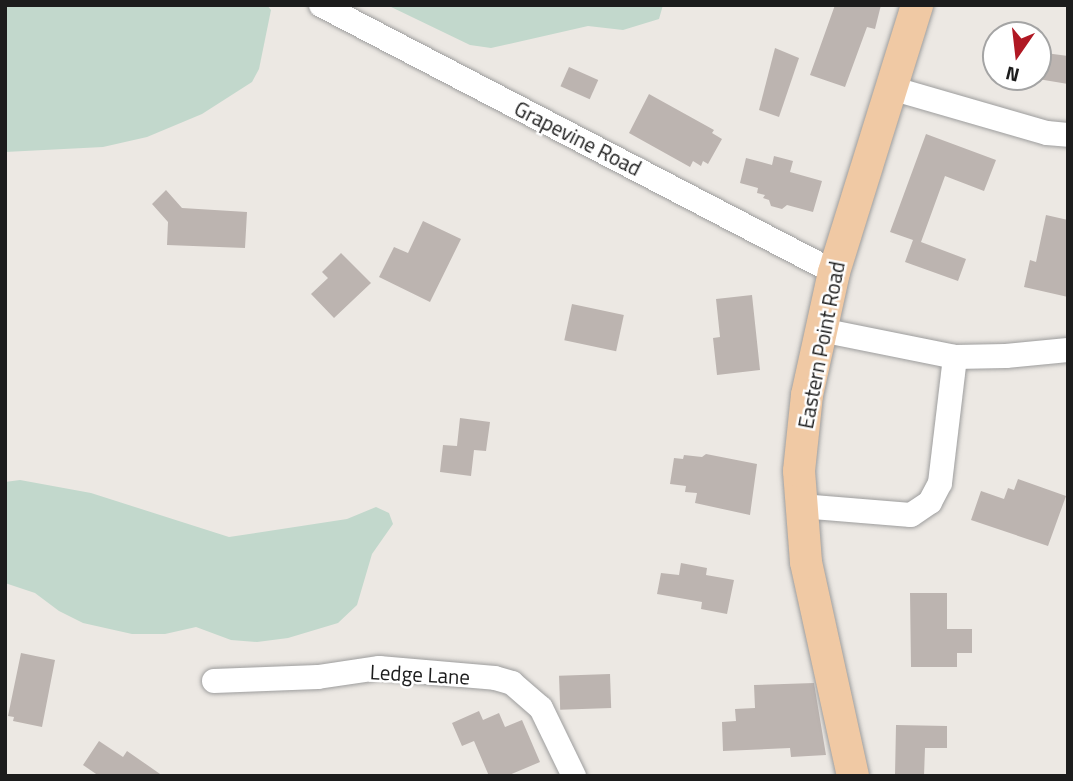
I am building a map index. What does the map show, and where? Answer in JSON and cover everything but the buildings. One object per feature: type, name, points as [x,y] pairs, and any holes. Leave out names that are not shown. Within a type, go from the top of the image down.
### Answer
[{"type":"main road","name":"Eastern Point Road","points":[[852,776],[837,694],[808,573],[799,471],[807,394],[834,272],[917,5]]},
{"type":"street","name":"Grapevine Road","points":[[321,5],[834,272]]},
{"type":"street","points":[[891,88],[1048,133],[1068,135]]},
{"type":"street","points":[[821,330],[955,357],[1068,350]]},
{"type":"street","points":[[801,506],[911,515],[930,502],[940,484],[955,357]]},
{"type":"street","name":"Ledge Lane","points":[[214,681],[318,677],[379,668],[495,678],[512,683],[541,708],[573,776]]},
{"type":"green space","points":[[5,5],[267,5],[271,10],[259,69],[252,82],[202,114],[147,137],[103,147],[5,152]]},
{"type":"green space","points":[[387,5],[663,5],[659,19],[623,30],[588,26],[491,48],[470,45]]},
{"type":"green space","points":[[20,480],[91,493],[229,537],[347,519],[376,507],[389,513],[393,524],[372,554],[357,605],[338,623],[288,638],[257,642],[231,640],[196,627],[165,634],[132,634],[83,623],[59,611],[35,593],[5,583],[5,482]]}]
